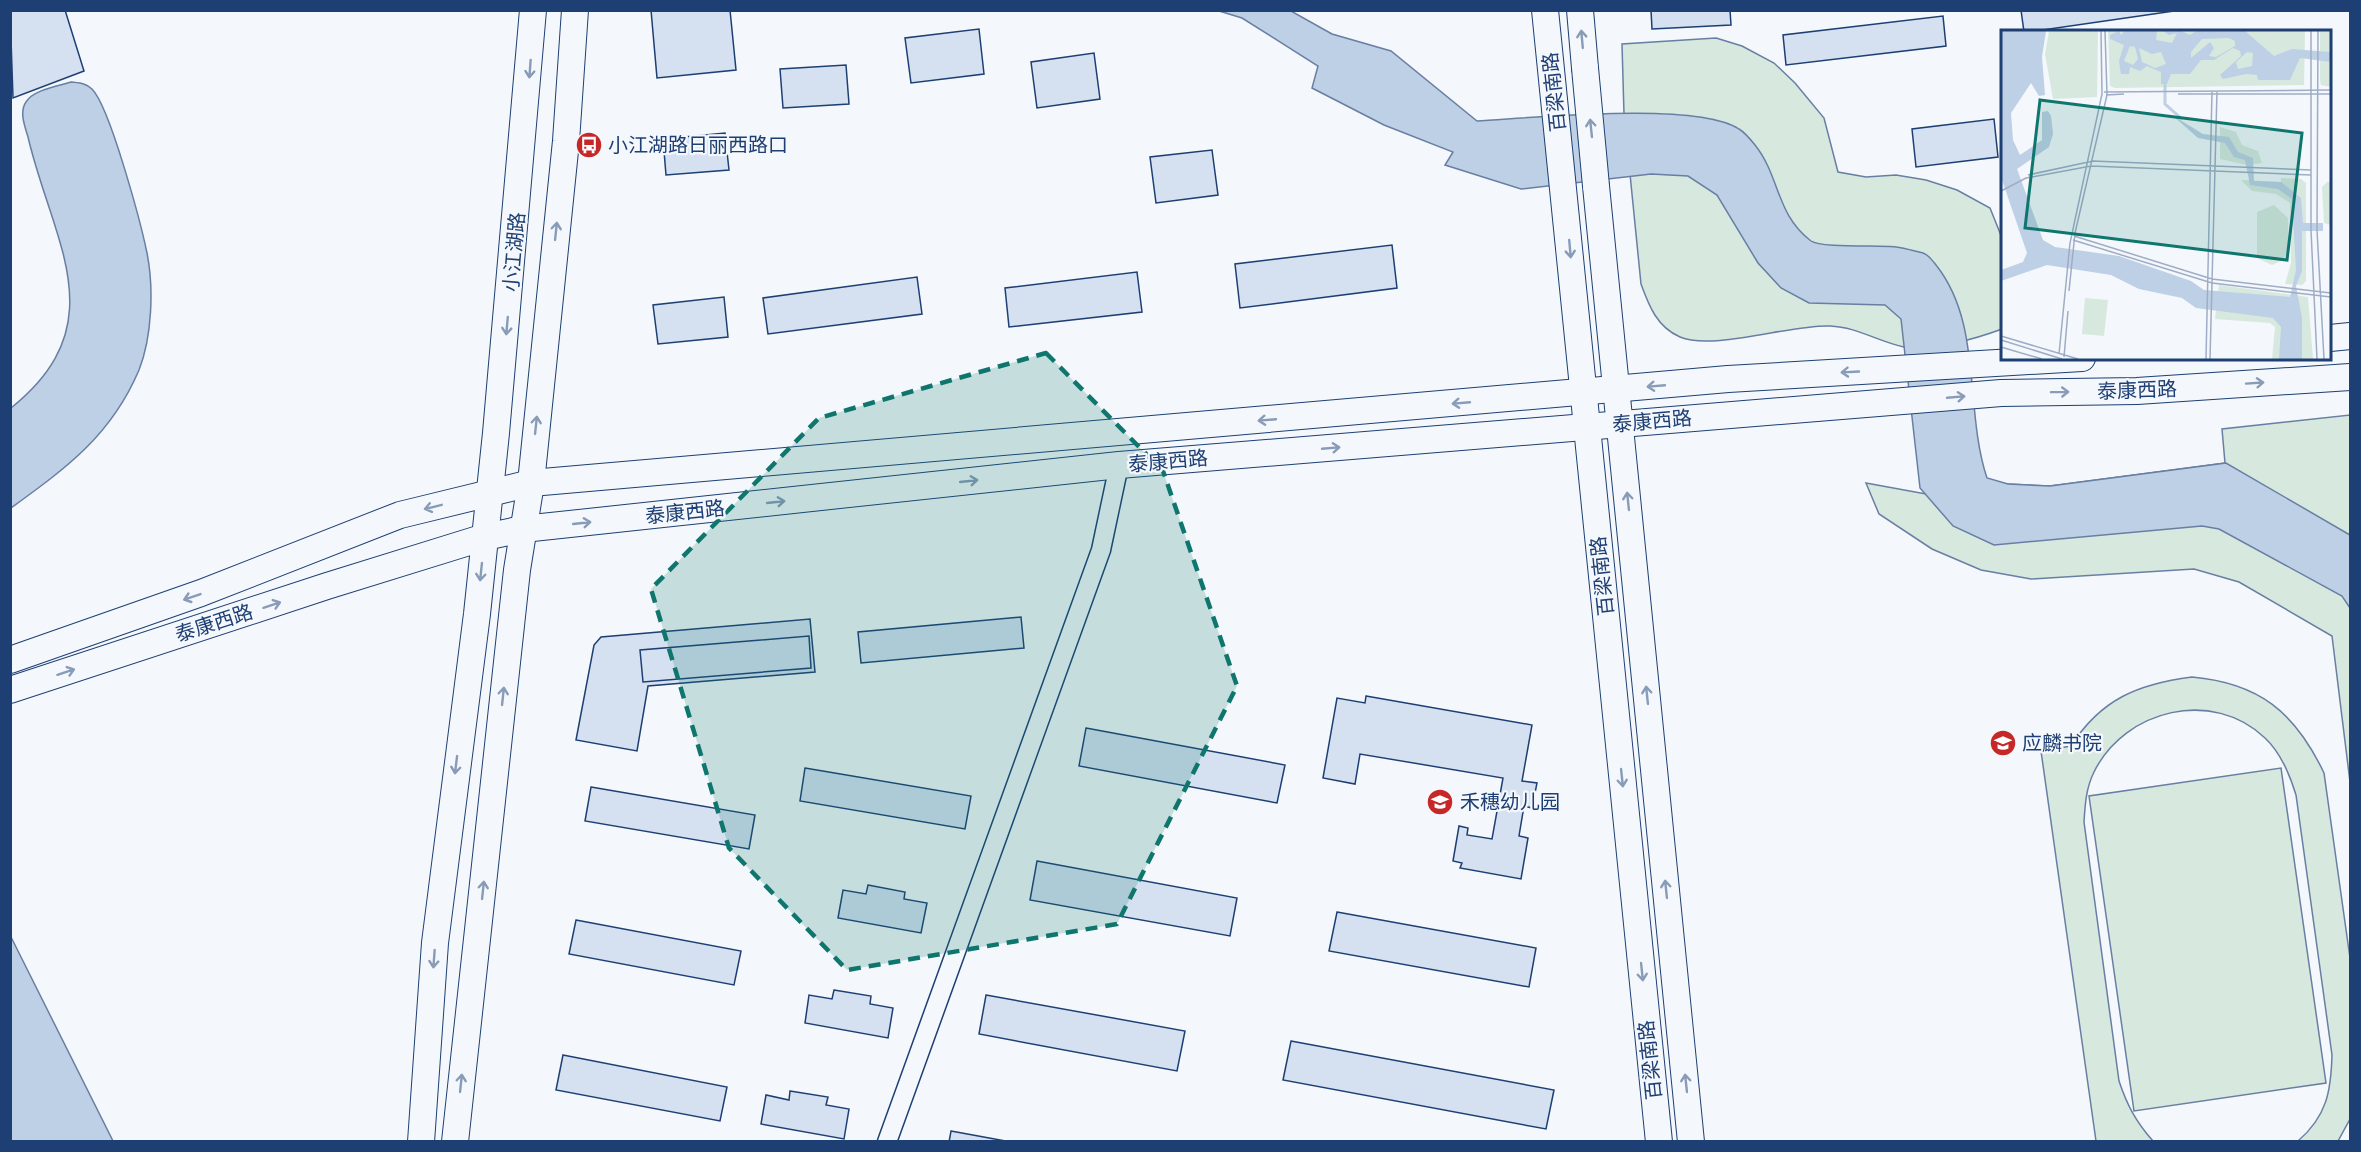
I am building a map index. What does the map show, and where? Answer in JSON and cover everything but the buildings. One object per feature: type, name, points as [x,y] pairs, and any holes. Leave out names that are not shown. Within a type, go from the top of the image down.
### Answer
[{"type":"main road","name":"小江湖路","points":[[421,1142],[435,943],[490,493],[516,230],[533,10]]},
{"type":"main road","name":"小江湖路","points":[[455,1142],[531,483],[566,141],[575,10]]},
{"type":"main road","name":"百梁南路","points":[[1545,10],[1659,1142]]},
{"type":"main road","name":"百梁南路","points":[[1580,10],[1691,1142]]},
{"type":"main road","points":[[2331,338],[2350,336]]},
{"type":"main road","name":"泰康西路","points":[[10,660],[201,593],[400,515],[531,483],[1728,379],[2040,360]]},
{"type":"main road","name":"泰康西路","points":[[10,690],[485,537],[524,529],[1119,465],[2001,393],[2137,391],[2350,376]]},
{"type":"street","points":[[887,1142],[1101,550],[1119,465]]},
{"type":"highlighted area","points":[[1046,353],[1163,471],[1237,686],[1117,924],[847,970],[729,848],[651,589],[819,418]]},
{"type":"shaded area","points":[[1716,38],[1742,46],[1774,63],[1795,83],[1824,118],[1838,172],[1866,177],[1896,175],[1926,180],[1957,190],[1990,208],[2001,236],[2001,329],[1954,343],[1915,348],[1895,345],[1849,329],[1830,326],[1814,326],[1712,341],[1680,337],[1665,328],[1651,308],[1641,284],[1624,114],[1622,44]]},
{"type":"shaded area","points":[[2350,415],[2350,782],[2332,636],[2239,582],[2194,569],[2031,579],[1981,570],[1932,549],[1879,514],[1866,483],[1926,494],[2008,484],[2050,486],[2225,463],[2222,429]]},
{"type":"shaded area","points":[[2192,677],[2237,686],[2272,704],[2301,733],[2324,773],[2350,958],[2350,1119],[2338,1141],[2298,1141],[2308,1132],[2326,1102],[2332,1055],[2294,787],[2280,757],[2265,738],[2244,723],[2221,713],[2196,710],[2172,713],[2148,720],[2126,733],[2108,750],[2091,778],[2088,790],[2084,822],[2119,1081],[2133,1113],[2153,1141],[2096,1141],[2041,751],[2071,746],[2095,716],[2123,696],[2155,684]]},
{"type":"shaded area","points":[[2281,768],[2326,1083],[2134,1111],[2089,796]]},
{"type":"water","points":[[1219,11],[1291,11],[1332,34],[1391,51],[1477,121],[1652,113],[1718,120],[1739,129],[1752,141],[1763,157],[1784,207],[1800,231],[1811,241],[1826,245],[1903,248],[1925,254],[1936,265],[1951,288],[1961,313],[1967,340],[1980,451],[1987,478],[2008,484],[2050,486],[2226,463],[2350,535],[2350,608],[2342,596],[2219,529],[2202,526],[1994,545],[1953,526],[1920,488],[1901,319],[1885,305],[1809,303],[1781,288],[1758,263],[1717,195],[1688,176],[1651,174],[1521,189],[1445,165],[1453,152],[1384,125],[1312,88],[1318,66],[1242,18]]},
{"type":"water","points":[[71,82],[83,84],[92,89],[99,100],[116,141],[132,193],[144,238],[151,281],[147,343],[139,370],[128,393],[101,432],[68,464],[11,508],[11,408],[43,376],[62,344],[69,312],[68,280],[61,246],[25,129],[23,110],[26,102],[34,94]]},
{"type":"water","points":[[10,935],[113,1141],[11,1141]]},
{"type":"place","name":"小江湖路日丽西路口","points":[[589,145]]},
{"type":"place","name":"应麟书院","points":[[2003,743]]},
{"type":"place","name":"禾穗幼儿园","points":[[1440,802]]}]
